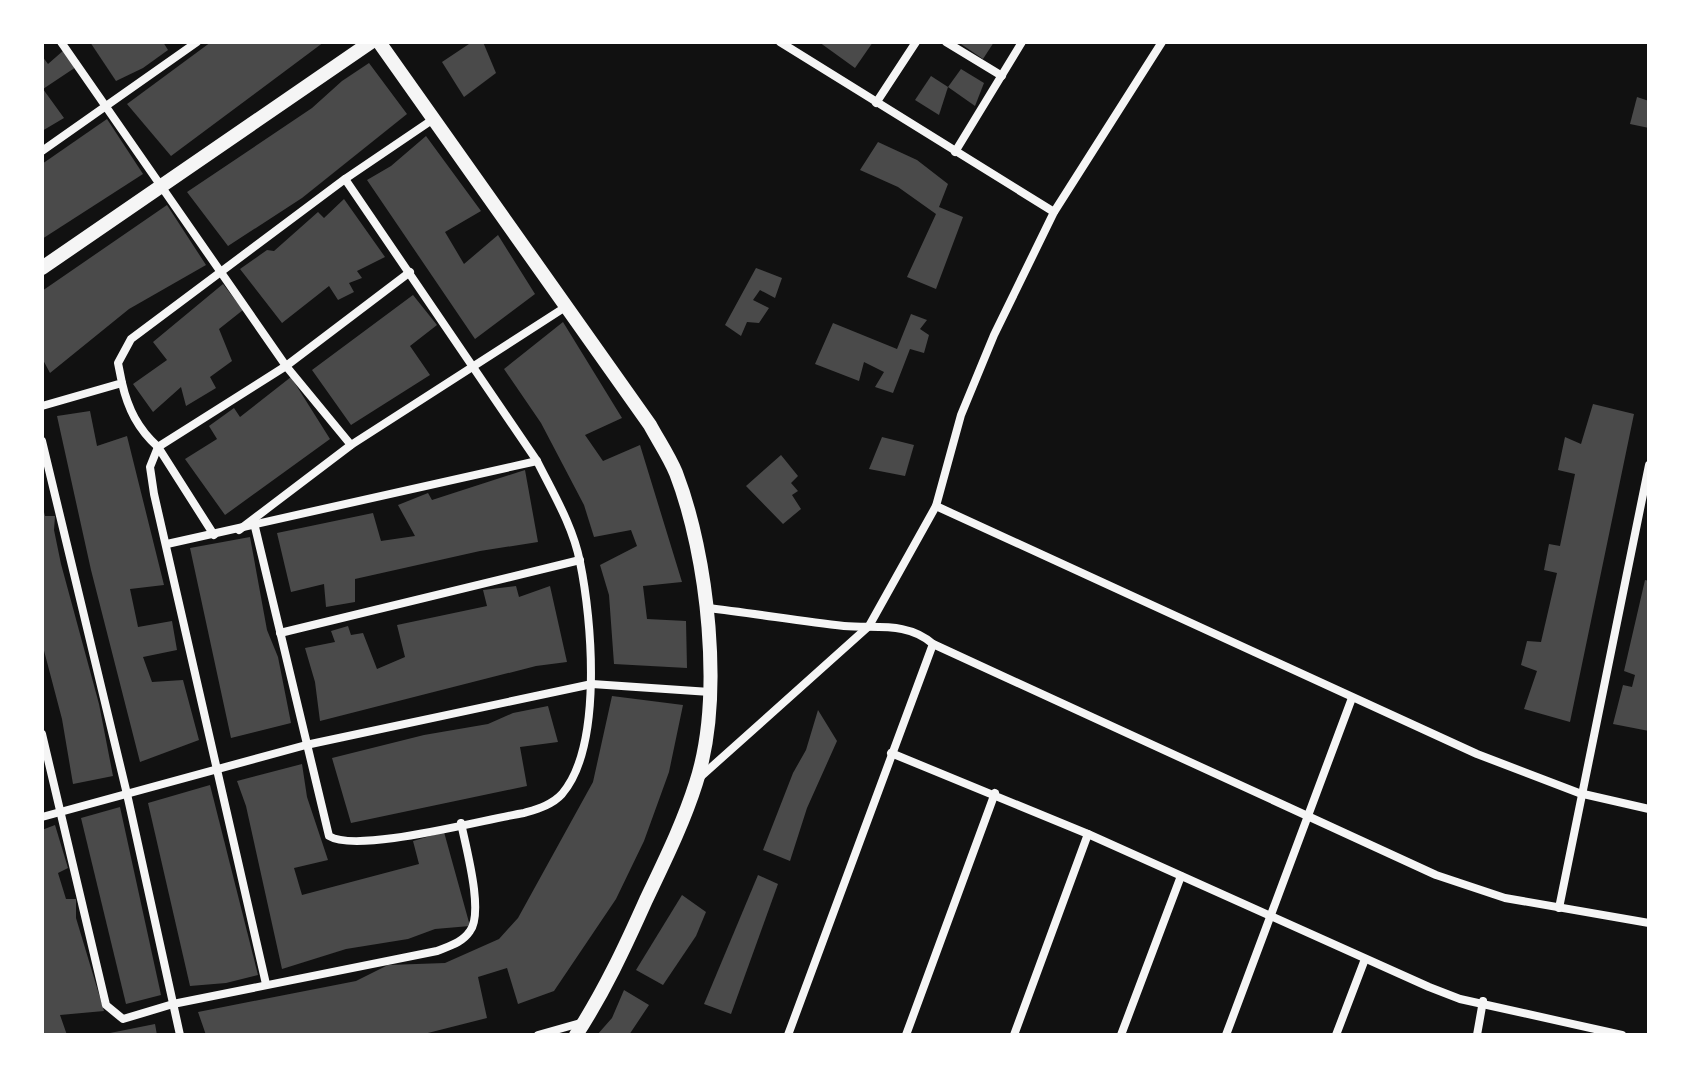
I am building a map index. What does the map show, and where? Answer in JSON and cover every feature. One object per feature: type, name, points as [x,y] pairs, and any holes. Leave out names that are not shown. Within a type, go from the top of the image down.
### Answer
[{"type":"street","points":[[61,42],[286,366],[351,445]]},
{"type":"street","points":[[42,151],[197,42]]},
{"type":"street","points":[[42,268],[371,42]]},
{"type":"street","points":[[379,42],[623,383],[675,471],[689,515],[707,608],[711,692],[697,781],[670,850],[607,985],[581,1028],[538,1035]]},
{"type":"street","points":[[780,42],[1054,212]]},
{"type":"street","points":[[876,103],[916,42]]},
{"type":"street","points":[[946,42],[1002,76]]},
{"type":"street","points":[[955,152],[1022,42]]},
{"type":"street","points":[[697,781],[869,626],[936,506],[961,415],[994,335],[1054,212],[1162,42]]},
{"type":"street","points":[[214,535],[158,447],[146,436],[128,409],[118,363],[131,339],[345,179],[432,120]]},
{"type":"street","points":[[255,527],[329,836],[337,841],[367,843],[524,813],[546,805],[561,795],[573,775],[592,684],[580,560],[559,504],[537,461],[345,179]]},
{"type":"street","points":[[266,984],[150,476],[151,460],[158,447],[286,366],[410,272]]},
{"type":"street","points":[[239,530],[351,445],[567,306]]},
{"type":"street","points":[[42,406],[122,383]]},
{"type":"street","points":[[42,441],[127,794],[180,1035]]},
{"type":"street","points":[[167,544],[255,527],[537,461]]},
{"type":"street","points":[[1559,908],[1579,793],[1649,465]]},
{"type":"street","points":[[936,506],[1477,754],[1579,793],[1649,809]]},
{"type":"street","points":[[280,633],[580,560]]},
{"type":"street","points":[[707,608],[922,634],[933,644],[1305,816],[1471,888],[1559,908],[1649,923]]},
{"type":"street","points":[[788,1035],[933,644]]},
{"type":"street","points":[[42,817],[306,745],[592,684],[711,692]]},
{"type":"street","points":[[1226,1035],[1273,915],[1305,816],[1352,698]]},
{"type":"street","points":[[42,734],[106,1005],[116,1016],[133,1018],[173,1004],[437,951],[468,934],[476,912],[461,823]]},
{"type":"street","points":[[891,753],[995,793],[1460,999],[1483,1001],[1590,1032],[1622,1035]]},
{"type":"street","points":[[906,1035],[995,793]]},
{"type":"street","points":[[1014,1035],[1088,834]]},
{"type":"street","points":[[1121,1035],[1181,876]]},
{"type":"street","points":[[1336,1035],[1365,959]]},
{"type":"street","points":[[1477,1035],[1483,1001]]},
{"type":"building","points":[[90,42],[163,42],[168,50],[143,68],[116,81]]},
{"type":"building","points":[[211,42],[324,42],[171,156],[127,104]]},
{"type":"building","points":[[472,42],[483,42],[496,73],[464,97],[442,62]]},
{"type":"building","points":[[819,42],[873,42],[855,68]]},
{"type":"building","points":[[958,42],[994,42],[983,59]]},
{"type":"building","points":[[64,50],[76,67],[43,89],[64,118],[42,131],[42,56],[48,64]]},
{"type":"building","points":[[369,63],[407,114],[302,198],[228,246],[187,192],[312,108],[342,81]]},
{"type":"building","points":[[961,69],[984,83],[975,106],[948,87]]},
{"type":"building","points":[[931,76],[948,87],[939,115],[915,100]]},
{"type":"building","points":[[1637,97],[1649,101],[1649,128],[1630,124]]},
{"type":"building","points":[[107,119],[143,174],[42,239],[42,164]]},
{"type":"building","points":[[426,136],[481,211],[445,232],[464,264],[498,235],[535,294],[475,339],[367,180],[391,166]]},
{"type":"building","points":[[878,142],[917,160],[948,184],[939,207],[963,217],[936,289],[907,277],[936,214],[898,187],[860,170]]},
{"type":"building","points":[[344,199],[385,257],[357,271],[362,278],[349,283],[354,292],[338,300],[329,286],[282,323],[240,269],[267,250],[274,251],[318,212],[324,218]]},
{"type":"building","points":[[167,205],[206,265],[129,309],[50,373],[42,358],[42,291]]},
{"type":"building","points":[[756,268],[782,278],[775,298],[760,290],[753,300],[769,308],[759,323],[747,322],[741,336],[725,325]]},
{"type":"building","points":[[223,284],[243,310],[219,329],[232,361],[210,377],[216,388],[186,406],[181,387],[153,412],[133,384],[167,360],[153,342]]},
{"type":"building","points":[[413,295],[437,325],[410,346],[430,375],[351,425],[312,370]]},
{"type":"building","points":[[911,314],[927,320],[920,329],[929,335],[924,353],[910,349],[893,393],[875,387],[884,372],[864,362],[859,381],[815,364],[833,323],[897,349]]},
{"type":"building","points":[[563,322],[622,418],[585,435],[603,461],[640,445],[682,582],[643,586],[647,619],[686,621],[687,668],[614,664],[609,595],[600,565],[637,546],[631,530],[594,537],[584,505],[541,423],[504,369]]},
{"type":"building","points":[[291,377],[330,439],[225,515],[185,459],[217,439],[209,426],[234,408],[240,417]]},
{"type":"building","points":[[1593,404],[1634,414],[1570,722],[1524,709],[1537,671],[1521,665],[1527,641],[1541,642],[1557,573],[1544,570],[1549,544],[1560,546],[1575,474],[1558,470],[1565,437],[1581,444]]},
{"type":"building","points":[[90,411],[97,446],[127,436],[164,585],[130,589],[138,627],[172,621],[177,650],[143,657],[152,682],[183,680],[199,740],[140,762],[91,570],[57,416]]},
{"type":"building","points":[[882,437],[914,445],[905,476],[869,469]]},
{"type":"building","points":[[781,455],[798,476],[791,483],[798,491],[792,495],[801,509],[783,524],[746,486]]},
{"type":"building","points":[[525,470],[538,542],[480,551],[355,579],[355,602],[326,607],[324,584],[291,592],[277,533],[373,513],[381,541],[415,536],[398,505],[428,493],[432,500]]},
{"type":"building","points":[[43,508],[45,516],[55,516],[54,530],[61,564],[99,704],[113,776],[73,784],[62,719],[42,643]]},
{"type":"building","points":[[250,537],[267,630],[278,657],[291,723],[231,738],[190,548]]},
{"type":"building","points":[[1645,580],[1649,581],[1649,731],[1613,724],[1623,685],[1632,687],[1635,675],[1624,671]]},
{"type":"building","points":[[516,586],[519,597],[550,586],[567,662],[536,666],[320,721],[315,682],[305,648],[335,642],[331,631],[348,626],[351,635],[363,633],[377,669],[405,657],[397,625],[487,606],[483,590]]},
{"type":"building","points":[[612,696],[683,705],[669,772],[644,841],[616,899],[554,991],[518,1004],[507,968],[478,977],[487,1018],[420,1035],[206,1035],[198,1012],[356,981],[388,965],[445,963],[499,939],[518,918],[593,782]]},
{"type":"building","points":[[548,706],[558,742],[520,747],[527,786],[351,823],[332,758],[424,735],[488,724],[513,713]]},
{"type":"building","points":[[818,710],[837,741],[807,808],[790,861],[763,850],[793,773],[806,750]]},
{"type":"building","points":[[302,764],[307,797],[328,860],[294,868],[302,895],[419,864],[413,841],[444,832],[470,926],[435,929],[408,939],[346,949],[282,969],[246,806],[237,781]]},
{"type":"building","points":[[210,785],[258,975],[226,983],[190,986],[148,803]]},
{"type":"building","points":[[120,807],[161,995],[126,1004],[81,818]]},
{"type":"building","points":[[55,825],[68,868],[58,873],[66,899],[76,899],[76,918],[104,1011],[60,1015],[67,1035],[42,1035],[42,830]]},
{"type":"building","points":[[758,875],[778,884],[731,1014],[704,1004]]},
{"type":"building","points":[[682,895],[706,912],[696,936],[663,985],[636,970]]},
{"type":"building","points":[[624,990],[649,1005],[629,1035],[597,1035],[612,1018]]},
{"type":"building","points":[[155,1024],[157,1035],[110,1035],[110,1033]]}]
